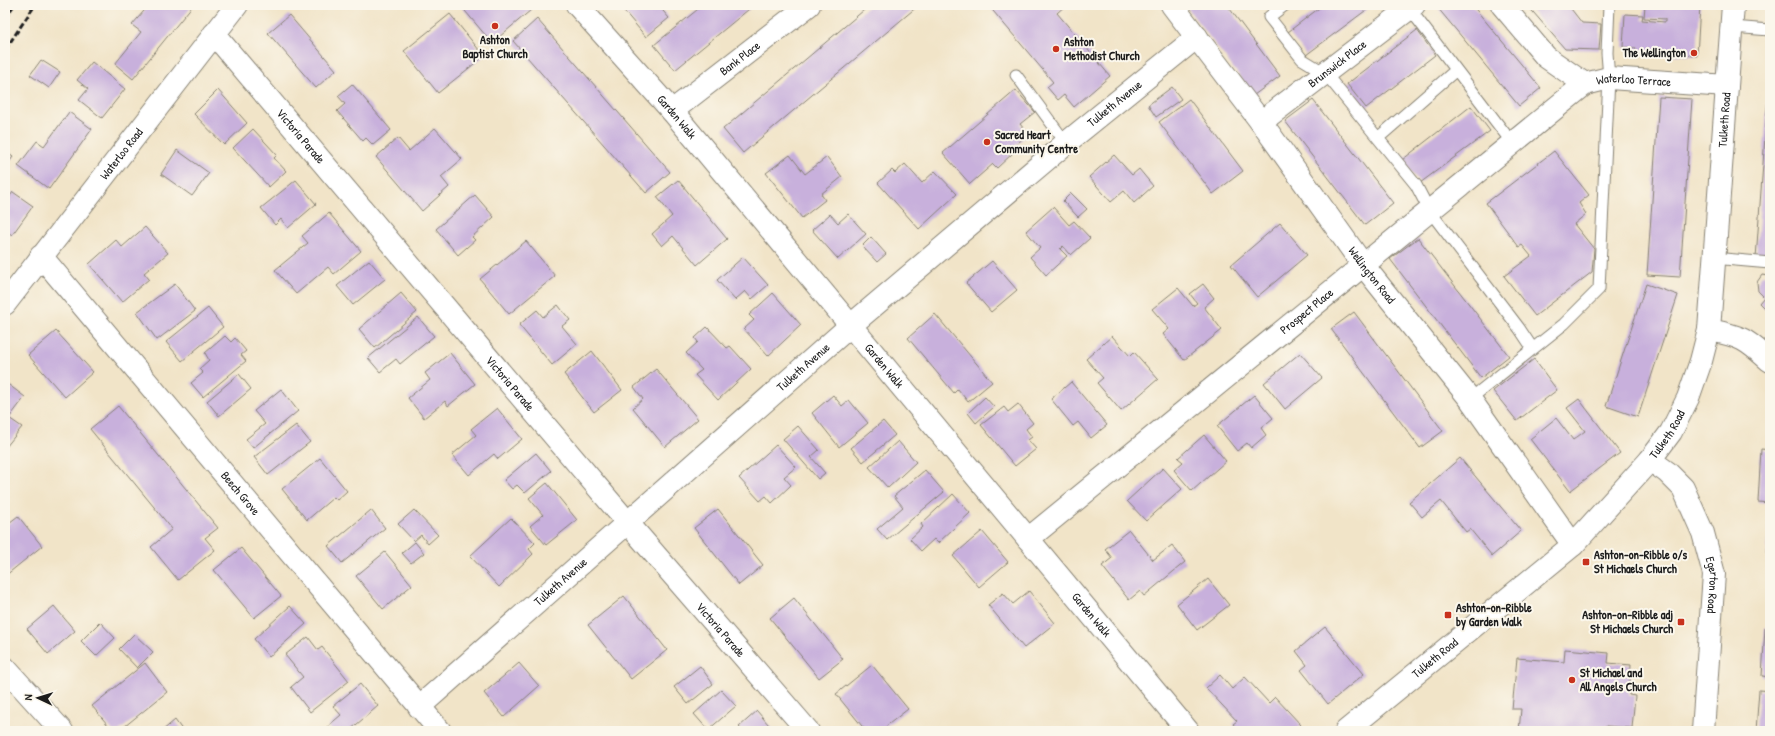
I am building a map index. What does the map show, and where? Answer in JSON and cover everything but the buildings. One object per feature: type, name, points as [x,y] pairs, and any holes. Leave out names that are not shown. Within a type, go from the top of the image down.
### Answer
[{"type":"street","name":"Waterloo Road","points":[[5,304],[237,5]]},
{"type":"street","name":"Garden Walk","points":[[577,5],[672,111],[1188,731]]},
{"type":"street","name":"Bank Place","points":[[672,111],[809,5]]},
{"type":"street","name":"Wellington Road","points":[[1172,5],[1262,122],[1363,265],[1470,399],[1573,544]]},
{"type":"street","name":"Waterloo Terrace","points":[[1502,5],[1546,58],[1585,84],[1609,78],[1727,86]]},
{"type":"street","name":"Tulketh Road","points":[[1346,731],[1573,544],[1650,460],[1671,432],[1688,398],[1701,361],[1709,330],[1713,258],[1733,5]]},
{"type":"street","name":"Brunswick Place","points":[[1262,122],[1408,6]]},
{"type":"street","name":"Victoria Parade","points":[[214,34],[627,522],[808,731]]},
{"type":"street","name":"Tulketh Avenue","points":[[419,707],[850,326],[1066,143],[1197,37]]},
{"type":"street","name":"Prospect Place","points":[[1028,539],[1585,84]]},
{"type":"street","name":"Beech Grove","points":[[42,256],[440,731]]},
{"type":"street","points":[[1709,330],[1735,335],[1751,343],[1770,361]]},
{"type":"street","name":"Egerton Road","points":[[1650,460],[1667,472],[1683,488],[1703,533],[1714,574],[1703,731]]},
{"type":"street","points":[[5,668],[62,731]]},
{"type":"lane","points":[[1285,5],[1269,17],[1302,59],[1325,73],[1378,138],[1416,186],[1429,210],[1519,328],[1533,349]]},
{"type":"lane","points":[[1470,399],[1564,324],[1599,289],[1609,78],[1607,54],[1609,5]]},
{"type":"lane","points":[[1408,6],[1513,144]]},
{"type":"lane","points":[[1732,27],[1770,30]]},
{"type":"lane","points":[[1378,138],[1456,70]]},
{"type":"lane","points":[[1016,75],[1066,143]]},
{"type":"lane","points":[[1713,258],[1770,263]]},
{"type":"railway","points":[[5,18],[14,5]]},
{"type":"railway","points":[[5,50],[35,5]]},
{"type":"place","name":"Ashton Baptist Church","points":[[495,26]]},
{"type":"place","name":"Ashton Methodist Church","points":[[1056,49]]},
{"type":"place","name":"The Wellington","points":[[1694,53]]},
{"type":"place","name":"Sacred Heart Community Centre","points":[[987,142]]},
{"type":"place","name":"Ashton-on-Ribble o/s St Michaels Church","points":[[1586,562]]},
{"type":"place","name":"Ashton-on-Ribble by Garden Walk","points":[[1448,615]]},
{"type":"place","name":"Ashton-on-Ribble adj St Michaels Church","points":[[1681,622]]},
{"type":"place","name":"St Michael and All Angels Church","points":[[1572,680]]}]
